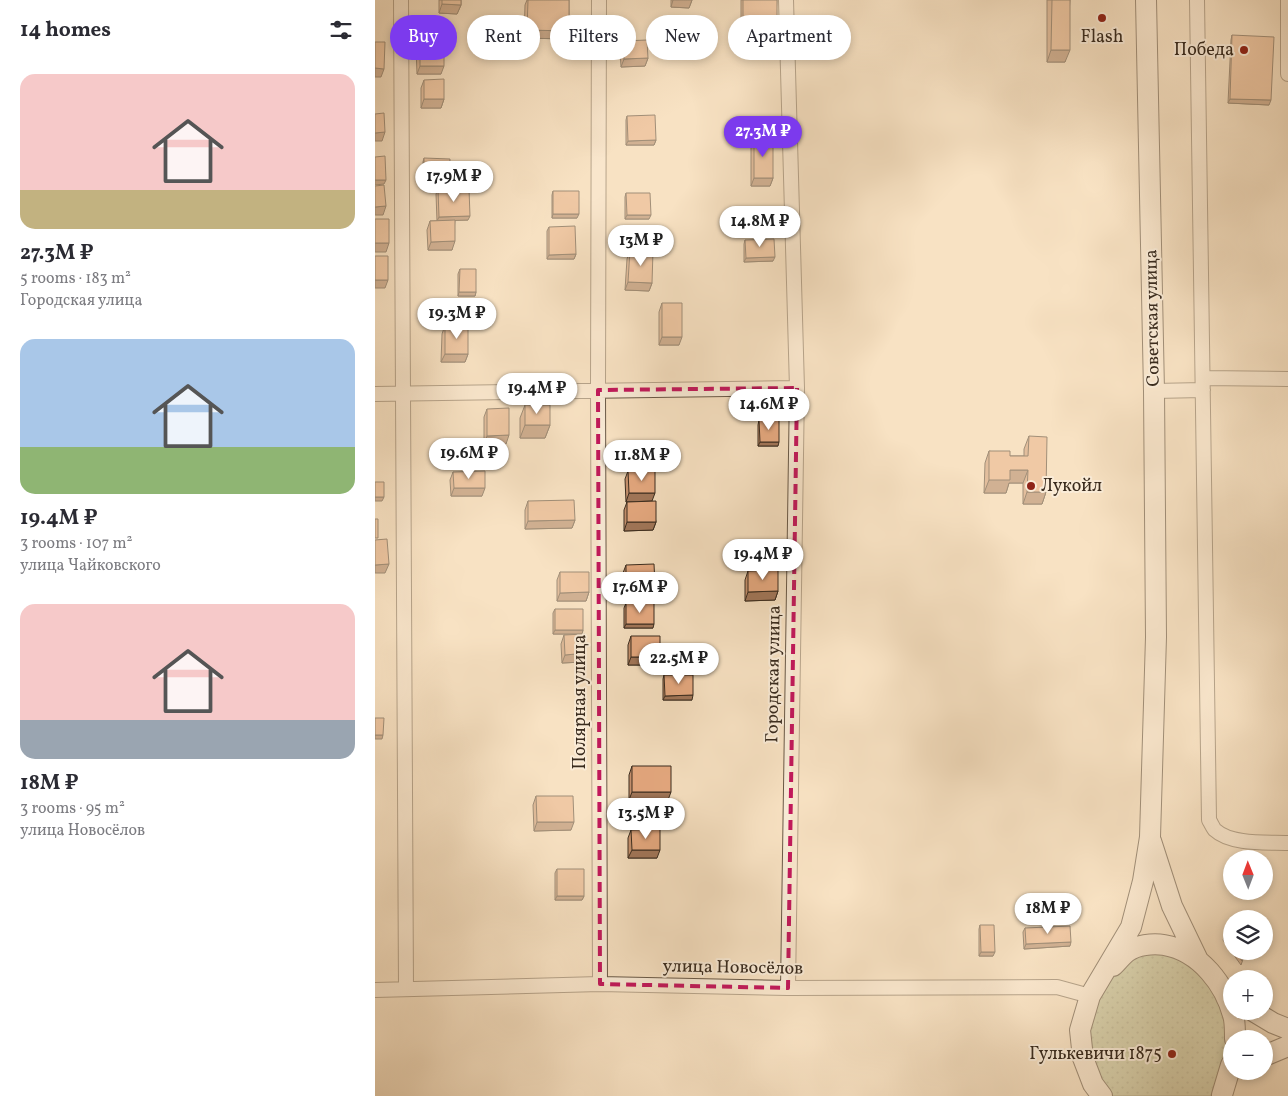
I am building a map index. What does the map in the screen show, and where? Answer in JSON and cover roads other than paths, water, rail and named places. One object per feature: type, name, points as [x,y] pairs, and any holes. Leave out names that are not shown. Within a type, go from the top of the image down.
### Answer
[{"type":"main road","name":"Советская улица","points":[[1146,0],[1154,391],[1155,637],[1150,837]]},
{"type":"main road","points":[[1150,837],[1172,906],[1199,960],[1223,988]]},
{"type":"main road","points":[[1102,1096],[1093,1084],[1083,1058],[1080,1030],[1090,996],[1131,926],[1143,881],[1150,837]]},
{"type":"main road","points":[[1101,978],[1128,951],[1154,944],[1178,948],[1199,960]]},
{"type":"main road","points":[[1268,1020],[1288,1029]]},
{"type":"main road","points":[[1273,1052],[1288,1046]]},
{"type":"main road","points":[[1221,1095],[1226,1080]]},
{"type":"main road","points":[[1221,1095],[1234,1080]]},
{"type":"street","points":[[401,0],[406,989]]},
{"type":"street","name":"Полярная улица","points":[[599,0],[600,984]]},
{"type":"street","name":"Городская улица","points":[[786,0],[797,388],[788,988]]},
{"type":"street","points":[[1197,0],[1209,820],[1215,830],[1224,836],[1239,841],[1288,843]]},
{"type":"street","points":[[1288,0],[1288,74]]},
{"type":"street","points":[[1154,391],[1203,384],[1288,380]]},
{"type":"street","points":[[375,394],[797,388]]},
{"type":"street","name":"улица Новосёлов","points":[[375,990],[600,984],[788,988],[1057,987],[1090,996]]},
{"type":"place","name":"Flash","points":[[1102,18]]},
{"type":"place","name":"Победа","points":[[1244,50]]},
{"type":"place","name":"Лукойл","points":[[1031,486]]},
{"type":"place","name":"Гулькевичи 1875","points":[[1172,1054]]}]
